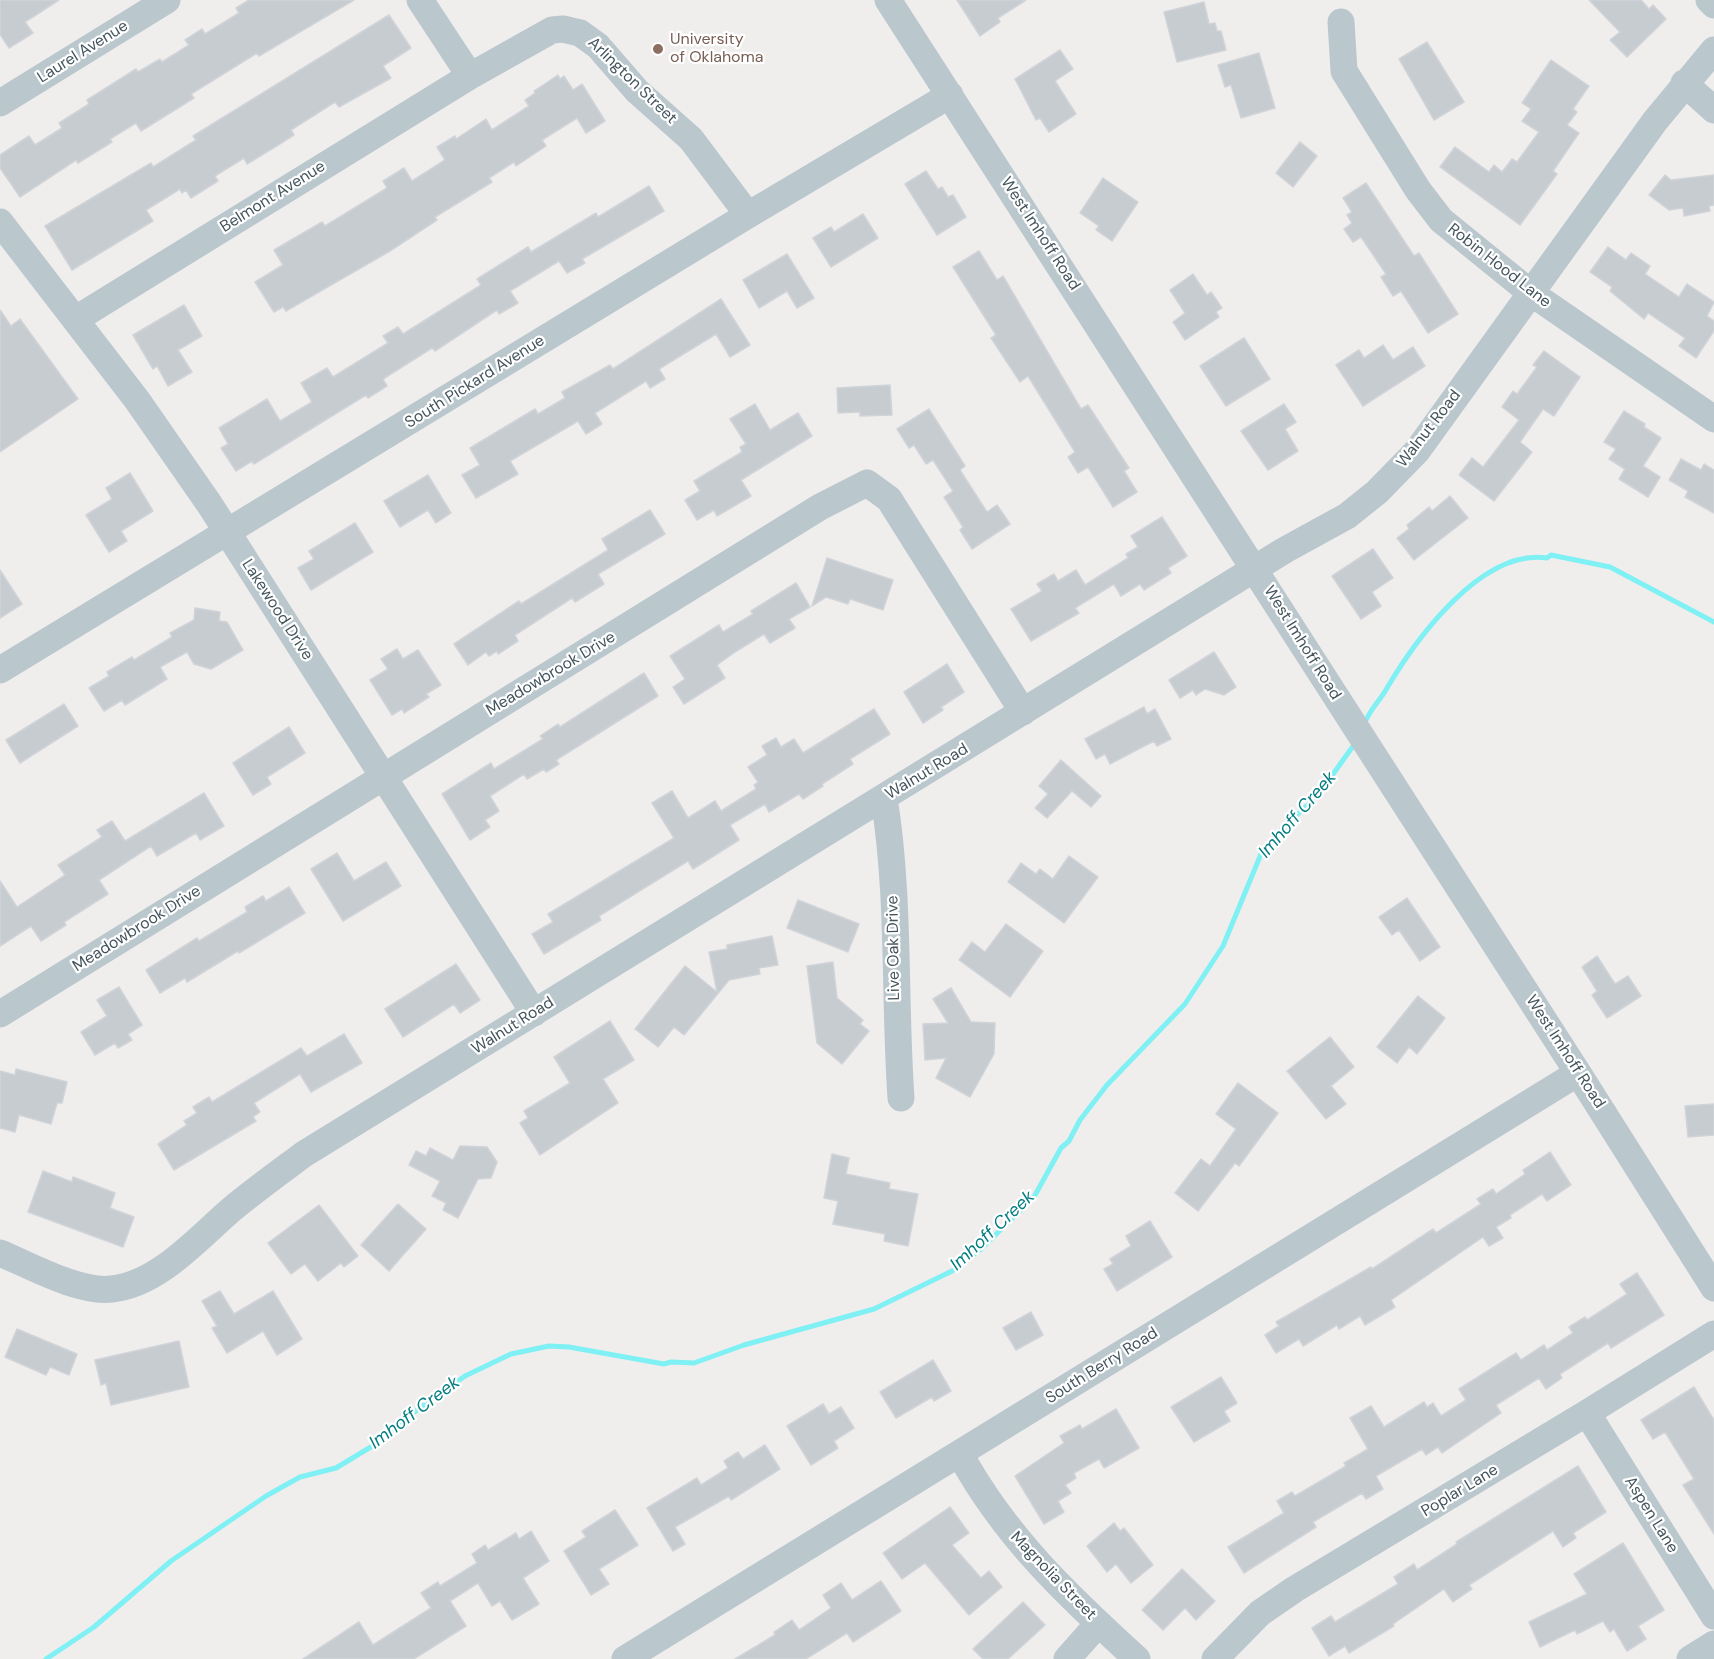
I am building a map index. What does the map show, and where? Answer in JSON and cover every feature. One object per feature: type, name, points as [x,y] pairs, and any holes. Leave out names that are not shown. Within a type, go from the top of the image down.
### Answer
[{"type":"street","name":"Laurel Avenue","points":[[0,103],[167,0]]},
{"type":"street","points":[[420,0],[470,76]]},
{"type":"street","name":"West Imhoff Road","points":[[888,0],[1714,1288]]},
{"type":"street","points":[[1709,0],[1714,5]]},
{"type":"street","name":"Robin Hood Lane","points":[[1341,22],[1344,71],[1418,190],[1458,236],[1531,294],[1714,419]]},
{"type":"street","name":"Arlington Street","points":[[470,76],[542,33],[552,30],[571,30],[589,37],[637,91],[691,139],[748,215]]},
{"type":"street","name":"Walnut Road","points":[[0,1253],[62,1279],[95,1289],[112,1289],[141,1280],[178,1256],[258,1188],[304,1154],[1255,569],[1347,516],[1377,492],[1417,451],[1684,83],[1714,50]]},
{"type":"street","name":"Belmont Avenue","points":[[76,319],[470,76]]},
{"type":"street","points":[[1684,83],[1714,110]]},
{"type":"street","name":"South Pickard Avenue","points":[[0,670],[228,534],[748,215],[950,95]]},
{"type":"street","name":"Lakewood Drive","points":[[0,222],[137,400],[228,534],[534,1013]]},
{"type":"street","name":"Meadowbrook Drive","points":[[0,1014],[820,507],[867,483],[889,499],[1023,712]]},
{"type":"street","name":"Live Oak Drive","points":[[884,798],[893,894],[896,1022],[901,1098]]},
{"type":"street","name":"South Berry Road","points":[[625,1659],[1578,1073]]},
{"type":"street","name":"Poplar Lane","points":[[1215,1659],[1260,1613],[1275,1602],[1714,1334]]},
{"type":"street","name":"Aspen Lane","points":[[1587,1413],[1714,1616]]},
{"type":"street","name":"Magnolia Street","points":[[960,1454],[975,1481],[1017,1542],[1098,1624],[1137,1659]]},
{"type":"street","points":[[1067,1659],[1098,1624]]},
{"type":"street","points":[[1690,1659],[1714,1644]]},
{"type":"building","points":[[0,0],[59,0],[25,22],[33,33],[9,48],[0,34]]},
{"type":"building","points":[[249,0],[354,0],[259,56],[257,53],[191,94],[194,98],[141,131],[136,123],[110,139],[112,142],[78,163],[76,160],[20,197],[0,168],[0,155],[29,136],[35,145],[62,128],[59,123],[89,104],[87,100],[136,69],[138,72],[160,59],[162,62],[189,45],[185,40],[202,29],[205,34],[239,13],[236,8]]},
{"type":"building","points":[[957,0],[1026,0],[998,18],[1000,22],[980,36]]},
{"type":"building","points":[[1589,0],[1641,0],[1649,9],[1653,5],[1666,19],[1627,57],[1610,40],[1620,32]]},
{"type":"building","points":[[1204,2],[1209,24],[1215,23],[1217,31],[1221,31],[1226,50],[1177,62],[1164,12]]},
{"type":"building","points":[[389,15],[411,48],[383,66],[391,78],[339,107],[335,102],[291,130],[294,135],[275,147],[247,164],[244,158],[215,176],[218,181],[191,198],[186,190],[182,193],[180,189],[146,210],[153,221],[72,270],[45,226],[151,163],[153,167],[196,140],[193,136]]},
{"type":"building","points":[[1427,42],[1464,102],[1434,120],[1399,59]]},
{"type":"building","points":[[1060,50],[1073,69],[1055,81],[1076,114],[1049,132],[1040,118],[1036,120],[1015,79]]},
{"type":"building","points":[[1259,53],[1275,108],[1241,118],[1231,85],[1225,87],[1218,65]]},
{"type":"building","points":[[1551,60],[1589,86],[1573,109],[1577,112],[1567,125],[1579,133],[1553,171],[1557,174],[1520,225],[1440,167],[1455,147],[1489,172],[1494,165],[1502,172],[1512,159],[1517,162],[1539,132],[1522,121],[1531,109],[1522,103]]},
{"type":"building","points":[[558,75],[560,79],[564,76],[573,90],[582,84],[605,121],[586,133],[577,118],[542,140],[546,146],[516,166],[514,162],[489,178],[492,182],[435,217],[437,220],[390,251],[286,311],[283,307],[274,312],[255,282],[283,265],[274,250],[322,222],[325,226],[387,188],[383,181],[404,168],[412,181],[445,160],[437,147],[455,136],[456,139],[486,119],[492,130],[529,106],[525,100]]},
{"type":"building","points":[[1300,142],[1317,156],[1293,187],[1276,173]]},
{"type":"building","points":[[926,171],[938,189],[942,187],[948,197],[953,195],[966,217],[937,235],[905,184]]},
{"type":"building","points":[[1665,175],[1671,180],[1714,175],[1714,205],[1709,206],[1710,211],[1684,216],[1683,208],[1669,210],[1649,195]]},
{"type":"building","points":[[1103,178],[1138,202],[1112,241],[1096,230],[1099,226],[1080,213]]},
{"type":"building","points":[[1366,183],[1414,256],[1419,253],[1458,314],[1428,333],[1401,291],[1393,296],[1381,277],[1386,274],[1361,237],[1353,242],[1344,229],[1352,223],[1347,215],[1352,212],[1343,198]]},
{"type":"building","points":[[649,186],[664,211],[582,259],[585,263],[567,273],[559,261],[510,291],[518,303],[499,314],[497,310],[435,351],[432,348],[383,379],[387,386],[368,398],[366,395],[254,464],[252,461],[236,471],[221,448],[228,444],[219,428],[267,399],[280,421],[312,402],[301,383],[327,368],[333,377],[388,343],[383,336],[398,327],[403,334],[481,285],[477,279],[528,247],[531,252],[596,213],[598,217]]},
{"type":"building","points":[[863,214],[878,238],[831,267],[813,238],[831,227],[834,232]]},
{"type":"building","points":[[1608,247],[1626,260],[1631,253],[1650,266],[1645,274],[1679,297],[1687,284],[1714,302],[1707,316],[1714,321],[1714,331],[1696,358],[1679,346],[1685,338],[1648,313],[1644,319],[1610,291],[1612,287],[1590,272]]},
{"type":"building","points":[[979,251],[997,280],[1003,276],[1081,409],[1088,405],[1129,468],[1124,471],[1137,492],[1113,507],[1088,467],[1078,473],[1068,457],[1075,452],[1028,376],[1020,382],[991,338],[996,335],[953,267]]},
{"type":"building","points":[[787,254],[814,298],[797,308],[787,291],[759,308],[743,280]]},
{"type":"building","points":[[1193,274],[1207,295],[1211,292],[1222,308],[1216,312],[1219,317],[1185,340],[1173,322],[1185,313],[1170,290]]},
{"type":"building","points":[[721,299],[750,345],[730,357],[716,334],[659,369],[665,379],[650,388],[646,381],[595,413],[602,424],[586,434],[578,421],[510,461],[518,474],[476,498],[462,475],[480,465],[470,448],[535,409],[538,414],[565,398],[562,392],[610,365],[613,369]]},
{"type":"building","points":[[184,305],[202,336],[178,350],[192,372],[168,386],[157,366],[153,369],[133,335]]},
{"type":"building","points":[[0,310],[11,326],[20,319],[78,399],[0,452]]},
{"type":"building","points":[[1244,338],[1270,379],[1226,406],[1200,366]]},
{"type":"building","points":[[1383,345],[1393,360],[1413,347],[1425,366],[1363,406],[1336,365],[1359,350],[1364,358]]},
{"type":"building","points":[[1544,351],[1580,377],[1554,416],[1543,409],[1520,442],[1532,452],[1494,501],[1459,475],[1472,458],[1483,467],[1519,420],[1502,407],[1513,391],[1517,394],[1537,367],[1533,365]]},
{"type":"building","points":[[890,385],[892,415],[860,416],[860,412],[838,413],[837,388]]},
{"type":"building","points":[[755,404],[770,430],[798,413],[812,436],[741,480],[751,496],[717,516],[714,510],[697,520],[685,500],[700,491],[694,481],[742,452],[740,447],[746,444],[730,419]]},
{"type":"building","points":[[1284,404],[1296,422],[1285,429],[1298,451],[1268,470],[1241,431]]},
{"type":"building","points":[[929,409],[965,466],[960,470],[987,512],[997,505],[1010,524],[972,549],[960,530],[963,527],[944,497],[953,491],[933,460],[926,464],[914,445],[909,448],[897,429]]},
{"type":"building","points":[[1624,411],[1645,424],[1644,427],[1661,438],[1643,466],[1660,477],[1648,497],[1619,479],[1625,469],[1609,459],[1616,449],[1604,442]]},
{"type":"building","points":[[1681,459],[1701,470],[1704,464],[1714,470],[1714,513],[1685,497],[1688,491],[1669,480]]},
{"type":"building","points":[[130,473],[153,511],[121,531],[127,541],[109,552],[86,515],[112,499],[106,488]]},
{"type":"building","points":[[428,475],[451,513],[436,523],[428,510],[400,527],[384,501]]},
{"type":"building","points":[[1450,496],[1468,518],[1414,560],[1397,538],[1409,529],[1407,525],[1429,507],[1432,511]]},
{"type":"building","points":[[650,510],[665,534],[598,574],[604,584],[575,602],[572,598],[515,635],[518,641],[498,654],[497,651],[489,656],[486,652],[468,665],[454,644],[519,601],[521,604],[608,550],[602,539]]},
{"type":"building","points":[[1162,517],[1187,556],[1168,568],[1171,573],[1144,590],[1140,584],[1121,596],[1114,584],[1075,608],[1079,613],[1031,641],[1011,609],[1042,591],[1037,584],[1054,574],[1058,581],[1076,570],[1085,585],[1128,558],[1126,554],[1138,547],[1131,536]]},
{"type":"building","points":[[355,523],[373,552],[311,590],[298,568],[314,559],[309,551]]},
{"type":"building","points":[[1373,549],[1393,578],[1372,592],[1381,606],[1361,619],[1332,576]]},
{"type":"building","points":[[827,558],[893,580],[883,610],[850,599],[848,604],[826,597],[812,606]]},
{"type":"building","points":[[0,570],[22,604],[0,618]]},
{"type":"building","points":[[796,583],[810,607],[789,619],[795,628],[770,643],[764,634],[735,652],[717,665],[725,678],[684,704],[673,687],[685,679],[670,656],[719,625],[723,632],[753,614],[751,611]]},
{"type":"building","points":[[195,608],[220,612],[219,621],[227,622],[243,650],[211,669],[194,664],[187,652],[160,667],[167,679],[125,705],[122,700],[104,711],[89,688],[109,676],[107,672],[132,657],[134,660],[172,637],[170,633],[194,620]]},
{"type":"building","points":[[397,649],[403,659],[418,650],[441,685],[426,694],[429,697],[404,713],[402,709],[392,715],[370,680],[388,669],[381,659]]},
{"type":"building","points":[[1214,652],[1236,687],[1224,695],[1205,689],[1196,695],[1193,690],[1180,698],[1169,680]]},
{"type":"building","points":[[947,664],[964,692],[941,707],[943,710],[923,723],[904,692]]},
{"type":"building","points":[[644,673],[658,696],[556,760],[559,764],[546,772],[544,769],[527,779],[524,774],[490,796],[499,811],[485,820],[490,827],[470,840],[442,794],[491,763],[494,769],[543,739],[540,736],[558,724],[560,727]]},
{"type":"building","points":[[64,704],[78,726],[20,763],[6,740]]},
{"type":"building","points":[[1144,707],[1147,714],[1155,709],[1171,739],[1157,746],[1154,741],[1110,764],[1105,754],[1096,759],[1085,739]]},
{"type":"building","points":[[874,709],[890,734],[850,759],[853,764],[803,799],[799,794],[769,812],[765,804],[730,825],[739,840],[693,869],[688,861],[599,916],[601,920],[544,954],[532,934],[553,922],[548,914],[674,838],[652,803],[672,791],[688,818],[715,801],[721,811],[756,789],[754,785],[758,782],[748,767],[767,755],[762,746],[776,738],[781,747],[794,739],[803,753]]},
{"type":"building","points":[[289,727],[305,753],[267,777],[271,784],[253,795],[233,763]]},
{"type":"building","points":[[1061,760],[1101,796],[1091,807],[1072,791],[1047,818],[1035,808],[1048,794],[1039,786]]},
{"type":"building","points":[[204,793],[224,826],[200,840],[196,833],[157,856],[151,846],[99,880],[108,894],[64,922],[66,925],[41,941],[31,926],[0,946],[0,881],[17,907],[65,875],[58,865],[102,837],[97,830],[112,821],[125,841]]},
{"type":"building","points":[[337,853],[354,881],[386,862],[401,886],[343,921],[311,869]]},
{"type":"building","points":[[1069,856],[1098,877],[1064,923],[1008,882],[1021,863],[1036,874],[1040,869],[1053,879]]},
{"type":"building","points":[[289,887],[305,913],[187,982],[185,978],[160,993],[146,970],[197,938],[199,941],[247,912],[245,907],[263,896],[266,901]]},
{"type":"building","points":[[1407,898],[1440,947],[1420,961],[1399,930],[1392,935],[1379,917]]},
{"type":"building","points":[[798,900],[859,924],[848,952],[787,928]]},
{"type":"building","points":[[1006,924],[1043,951],[1010,997],[959,960],[972,942],[985,952]]},
{"type":"building","points":[[772,936],[778,965],[759,968],[760,974],[729,980],[684,1035],[674,1027],[658,1047],[635,1029],[685,966],[717,992],[709,952],[727,949],[727,945]]},
{"type":"building","points":[[1597,956],[1615,984],[1628,976],[1641,996],[1607,1018],[1592,995],[1597,991],[1582,967]]},
{"type":"building","points":[[833,962],[837,998],[863,1020],[860,1024],[869,1031],[842,1064],[817,1043],[807,966]]},
{"type":"building","points":[[456,964],[480,1000],[460,1013],[454,1004],[403,1037],[385,1009]]},
{"type":"building","points":[[119,987],[142,1025],[128,1034],[132,1040],[118,1048],[115,1043],[95,1055],[81,1032],[107,1016],[97,1000]]},
{"type":"building","points":[[951,988],[971,1022],[995,1023],[994,1054],[970,1097],[936,1078],[946,1058],[925,1060],[923,1024],[948,1023],[933,999]]},
{"type":"building","points":[[1418,996],[1445,1018],[1417,1054],[1409,1047],[1397,1063],[1377,1047]]},
{"type":"building","points":[[610,1021],[634,1060],[603,1079],[618,1103],[540,1155],[520,1123],[528,1118],[524,1111],[570,1083],[554,1057]]},
{"type":"building","points":[[344,1034],[362,1063],[311,1092],[300,1074],[254,1103],[260,1112],[253,1117],[256,1121],[174,1170],[158,1144],[187,1125],[184,1121],[197,1113],[193,1107],[209,1097],[212,1102],[301,1048],[307,1056]]},
{"type":"building","points":[[1330,1037],[1354,1067],[1331,1086],[1346,1104],[1326,1119],[1287,1071]]},
{"type":"building","points":[[16,1069],[67,1082],[62,1103],[57,1103],[51,1124],[19,1115],[15,1132],[0,1128],[0,1071],[15,1075]]},
{"type":"building","points":[[1238,1083],[1278,1113],[1239,1166],[1235,1163],[1198,1211],[1175,1193],[1201,1159],[1210,1166],[1236,1129],[1216,1114]]},
{"type":"building","points":[[1714,1104],[1714,1135],[1688,1137],[1685,1106]]},
{"type":"building","points":[[460,1146],[487,1147],[497,1162],[491,1178],[478,1179],[458,1218],[443,1210],[446,1203],[432,1196],[440,1181],[409,1165],[416,1151],[426,1156],[430,1148],[453,1160]]},
{"type":"building","points":[[1550,1152],[1571,1185],[1547,1201],[1542,1194],[1510,1215],[1511,1218],[1496,1227],[1503,1238],[1489,1246],[1483,1237],[1391,1300],[1395,1307],[1365,1325],[1360,1316],[1339,1329],[1337,1325],[1303,1346],[1299,1339],[1276,1353],[1265,1335],[1279,1326],[1276,1322],[1371,1267],[1372,1269],[1433,1229],[1436,1233],[1481,1204],[1477,1199],[1493,1189],[1496,1194],[1525,1174],[1523,1170]]},
{"type":"building","points":[[832,1154],[849,1158],[846,1174],[890,1183],[889,1189],[918,1194],[908,1246],[884,1241],[885,1234],[833,1224],[838,1201],[824,1198]]},
{"type":"building","points":[[43,1171],[72,1182],[73,1177],[115,1193],[110,1208],[134,1217],[123,1247],[28,1212]]},
{"type":"building","points":[[398,1204],[426,1229],[389,1271],[361,1245]]},
{"type":"building","points":[[319,1205],[358,1256],[344,1267],[341,1263],[318,1281],[305,1264],[291,1274],[268,1243]]},
{"type":"building","points":[[1150,1221],[1172,1257],[1117,1291],[1104,1269],[1113,1264],[1110,1259],[1131,1246],[1126,1236]]},
{"type":"building","points":[[1637,1273],[1664,1315],[1611,1348],[1608,1343],[1560,1374],[1562,1378],[1546,1389],[1539,1378],[1496,1405],[1501,1413],[1442,1453],[1438,1447],[1426,1455],[1422,1449],[1376,1476],[1383,1489],[1366,1499],[1362,1493],[1313,1522],[1316,1527],[1244,1573],[1228,1547],[1284,1513],[1277,1501],[1292,1492],[1295,1496],[1346,1466],[1344,1463],[1368,1449],[1350,1418],[1371,1406],[1384,1427],[1424,1402],[1427,1407],[1433,1403],[1441,1416],[1466,1400],[1459,1389],[1516,1353],[1521,1360],[1544,1345],[1547,1350],[1573,1333],[1569,1327],[1585,1317],[1587,1320],[1627,1294],[1620,1284]]},
{"type":"building","points":[[220,1291],[234,1314],[273,1291],[302,1339],[277,1355],[263,1331],[227,1353],[212,1328],[217,1326],[202,1301]]},
{"type":"building","points":[[1031,1312],[1043,1335],[1016,1350],[1003,1328]]},
{"type":"building","points":[[17,1329],[77,1354],[69,1375],[50,1367],[46,1375],[5,1357]]},
{"type":"building","points":[[179,1341],[189,1387],[111,1405],[106,1383],[101,1385],[95,1360]]},
{"type":"building","points":[[933,1360],[951,1391],[934,1401],[932,1397],[896,1418],[880,1392]]},
{"type":"building","points":[[1221,1377],[1237,1403],[1224,1411],[1230,1421],[1194,1442],[1171,1407]]},
{"type":"building","points":[[1694,1387],[1714,1420],[1714,1534],[1683,1485],[1694,1479],[1665,1432],[1653,1439],[1641,1420]]},
{"type":"building","points":[[823,1404],[829,1414],[841,1407],[854,1428],[834,1441],[838,1448],[811,1465],[787,1426]]},
{"type":"building","points":[[1116,1409],[1139,1448],[1104,1468],[1099,1459],[1074,1473],[1076,1478],[1065,1485],[1071,1493],[1058,1501],[1064,1512],[1044,1524],[1015,1476],[1064,1443],[1060,1436],[1080,1425],[1082,1429]]},
{"type":"building","points":[[765,1445],[780,1469],[731,1500],[729,1496],[675,1527],[685,1544],[673,1551],[647,1508],[697,1478],[701,1485],[728,1468],[724,1461],[738,1452],[743,1459]]},
{"type":"building","points":[[1578,1466],[1606,1512],[1573,1533],[1576,1538],[1563,1547],[1553,1531],[1469,1585],[1472,1589],[1453,1602],[1444,1589],[1393,1624],[1394,1626],[1349,1653],[1345,1646],[1329,1656],[1312,1628],[1331,1616],[1335,1622],[1398,1584],[1394,1577],[1414,1564],[1417,1570],[1457,1544],[1456,1542]]},
{"type":"building","points":[[950,1507],[969,1533],[952,1545],[981,1578],[989,1571],[1002,1587],[969,1615],[925,1563],[902,1579],[883,1553]]},
{"type":"building","points":[[615,1510],[638,1545],[599,1569],[609,1584],[591,1595],[564,1551],[586,1537],[582,1531]]},
{"type":"building","points":[[1114,1523],[1120,1531],[1124,1528],[1153,1565],[1131,1583],[1116,1564],[1107,1572],[1087,1546]]},
{"type":"building","points":[[531,1531],[549,1561],[523,1578],[539,1604],[512,1620],[500,1601],[492,1606],[478,1583],[450,1601],[466,1626],[414,1659],[303,1659],[359,1622],[373,1645],[431,1608],[421,1593],[438,1582],[440,1586],[477,1563],[472,1554],[485,1545],[488,1550],[516,1533],[519,1539]]},
{"type":"building","points":[[1623,1543],[1664,1610],[1638,1626],[1646,1639],[1627,1651],[1614,1629],[1610,1632],[1603,1621],[1577,1634],[1575,1630],[1540,1647],[1529,1622],[1587,1594],[1574,1574]]},
{"type":"building","points":[[1182,1569],[1215,1601],[1196,1620],[1185,1608],[1163,1630],[1142,1610]]},
{"type":"building","points":[[881,1581],[901,1611],[853,1642],[847,1633],[806,1659],[735,1659],[775,1635],[774,1632],[792,1620],[799,1630],[831,1608],[823,1595],[841,1583],[852,1600]]},
{"type":"building","points":[[1023,1602],[1045,1625],[1008,1659],[983,1659],[973,1649]]},
{"type":"waterway","name":"Imhoff Creek","points":[[1364,725],[1415,646],[1453,601],[1475,582],[1499,567],[1523,559],[1547,558],[1551,555],[1610,567],[1714,622]]},
{"type":"waterway","name":"Imhoff Creek","points":[[46,1659],[94,1627],[171,1561],[266,1496],[300,1477],[336,1468],[379,1442],[402,1421],[465,1376],[511,1354],[549,1346],[569,1347],[664,1364],[694,1363],[744,1345],[874,1309],[954,1270],[981,1249],[1034,1197],[1061,1148],[1069,1141],[1080,1120],[1107,1085],[1185,1004],[1223,946],[1261,854],[1280,831],[1318,795],[1356,742]]},
{"type":"place","name":"University of Oklahoma","points":[[658,49]]}]
